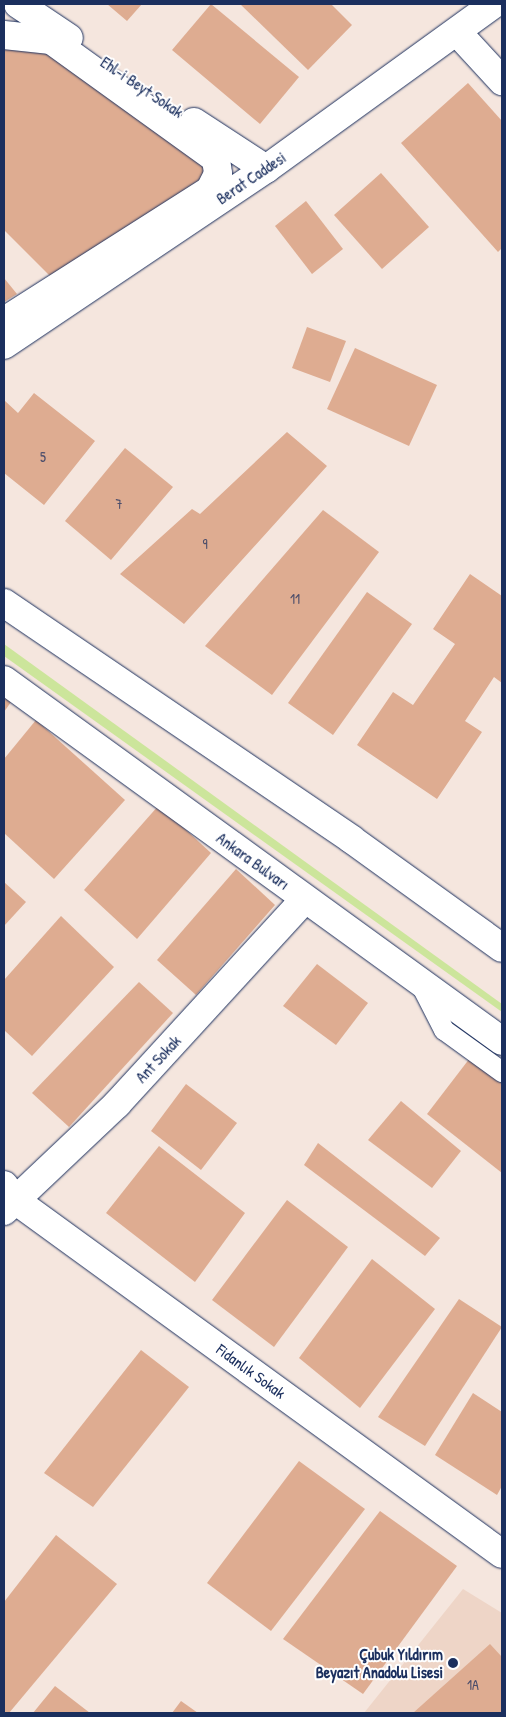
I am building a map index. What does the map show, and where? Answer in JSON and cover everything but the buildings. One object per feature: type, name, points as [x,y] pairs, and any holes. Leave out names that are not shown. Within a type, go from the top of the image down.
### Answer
[{"type":"street","points":[[4,19],[18,4]]},
{"type":"street","name":"Ehl-i Beyt Sokak","points":[[18,4],[266,169]]},
{"type":"street","name":"Berat Caddesi","points":[[4,345],[266,169],[494,4]]},
{"type":"street","points":[[457,32],[502,80]]},
{"type":"street","points":[[4,35],[51,40],[216,159],[218,174],[210,190],[4,321]]},
{"type":"street","points":[[4,603],[351,839],[502,948]]},
{"type":"street","name":"Ankara Bulvarı","points":[[4,680],[502,1041]]},
{"type":"street","name":"Ant Sokak","points":[[7,1198],[117,1104],[306,899]]},
{"type":"street","name":"Fidanlık Sokak","points":[[7,1198],[502,1554]]},
{"type":"lane","points":[[420,983],[444,1030],[502,1072]]},
{"type":"shaded area","name":"Çubuk Yıldırım Beyazıt Anadolu Lisesi","points":[[463,1589],[502,1613],[502,1713],[364,1713]]},
{"type":"green space","points":[[4,644],[502,1004],[502,1012],[4,656]]},
{"type":"place","name":"Çubuk Yıldırım Beyazıt Anadolu Lisesi","points":[[453,1663]]}]
